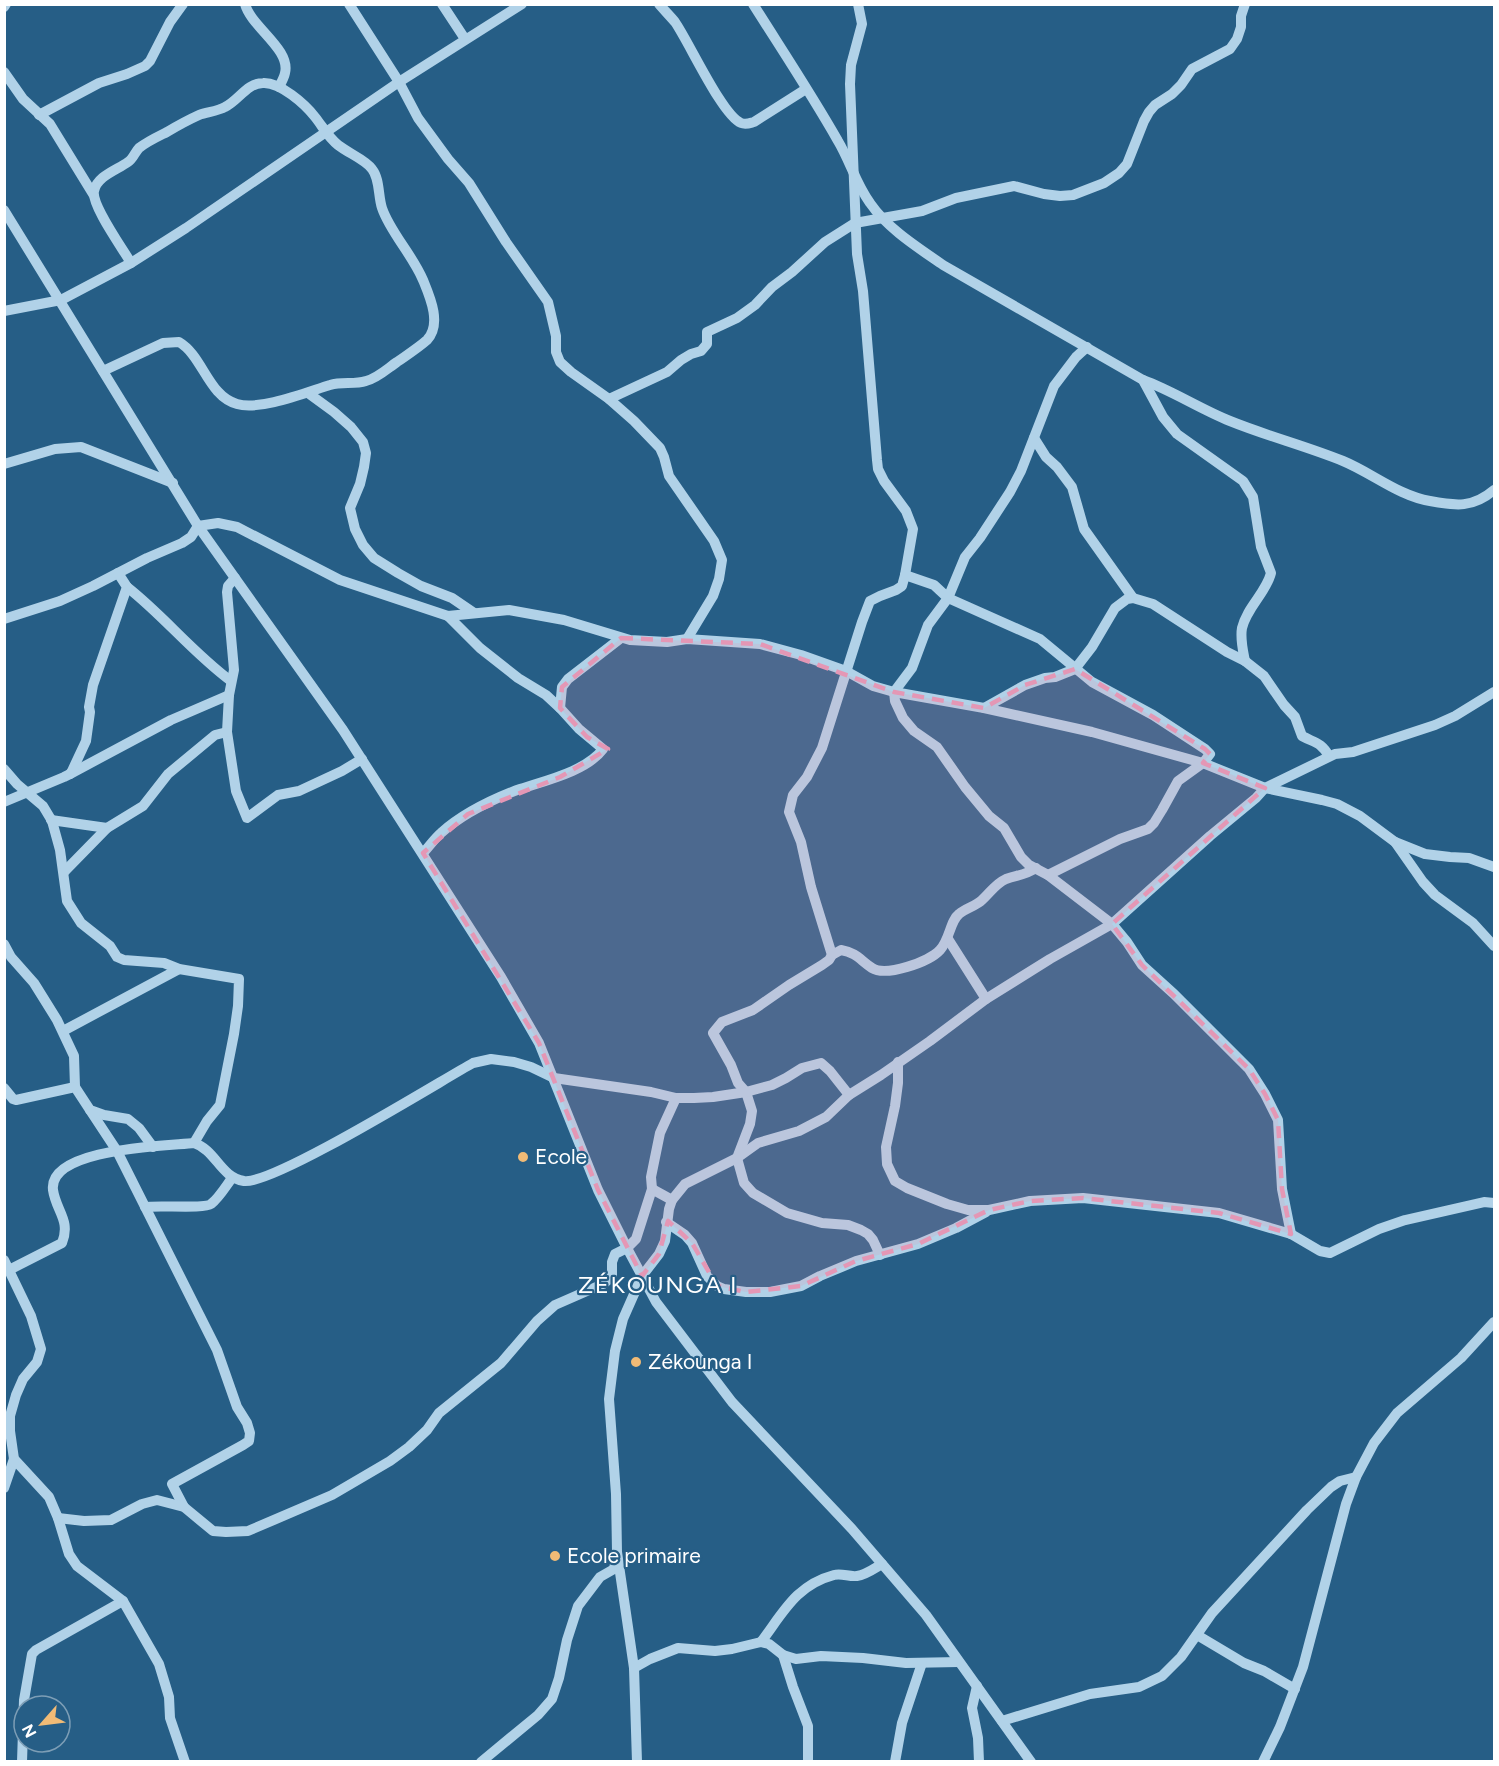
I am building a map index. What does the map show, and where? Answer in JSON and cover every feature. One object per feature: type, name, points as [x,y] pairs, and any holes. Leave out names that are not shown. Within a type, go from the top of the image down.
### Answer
[{"type":"street","points":[[39,115],[99,83],[145,66],[183,4]]},
{"type":"street","points":[[245,4],[250,17],[279,50],[283,58],[286,68],[279,87]]},
{"type":"street","points":[[349,4],[399,82],[418,118],[468,183],[506,243],[548,302],[556,336],[556,352],[560,362],[609,399],[660,448],[669,476],[708,533],[722,560],[719,579],[713,596],[687,639]]},
{"type":"street","points":[[442,4],[465,39]]},
{"type":"street","points":[[4,311],[61,300],[131,263],[399,82],[522,4]]},
{"type":"street","points":[[659,4],[675,22],[708,81],[725,106],[741,123],[754,122],[807,89]]},
{"type":"street","points":[[753,4],[839,142],[870,204],[912,244],[943,265],[1143,380],[1167,389],[1205,411],[1343,461],[1410,495],[1428,501],[1468,505],[1478,502],[1494,490]]},
{"type":"street","points":[[832,954],[811,887],[801,842],[789,812],[793,795],[807,777],[822,748],[870,602],[902,586],[913,529],[906,512],[878,469],[855,223],[850,84],[851,64],[862,24],[858,4]]},
{"type":"street","points":[[609,399],[667,372],[681,360],[701,351],[707,344],[707,332],[737,318],[755,305],[772,287],[825,242],[855,223],[922,211],[957,198],[1014,186],[1060,196],[1073,195],[1104,183],[1119,173],[1127,164],[1144,121],[1155,105],[1172,94],[1192,69],[1230,49],[1238,39],[1245,4]]},
{"type":"street","points":[[4,72],[23,99],[50,124],[93,194],[103,218],[131,263]]},
{"type":"street","points":[[93,194],[96,184],[117,167],[128,162],[137,150],[148,142],[200,115],[224,108],[252,85],[267,82],[301,102],[316,117],[336,144],[372,169],[383,211],[418,269],[430,297],[434,318],[433,330],[427,340],[379,375],[366,381],[337,383],[308,393],[252,406],[237,404],[224,397],[211,383],[190,351],[178,342],[163,343],[103,371]]},
{"type":"street","points":[[4,210],[198,526],[362,759],[501,977],[539,1042],[598,1190],[642,1276],[667,1317],[732,1402],[852,1529],[926,1615],[1031,1761]]},
{"type":"street","points":[[1087,347],[1076,357],[1054,386],[1021,471],[980,538],[965,556],[948,598],[928,625],[912,668],[894,692],[896,706],[914,731],[937,747],[965,787],[989,816],[1004,828],[1021,857],[1112,924],[1128,942],[1142,964],[1249,1069],[1278,1120],[1282,1189],[1291,1234]]},
{"type":"street","points":[[1143,380],[1170,427],[1243,481],[1253,497],[1261,547],[1271,573],[1265,588],[1247,614],[1242,629],[1245,661]]},
{"type":"street","points":[[308,393],[351,427],[363,442],[366,453],[364,467],[350,508],[355,529],[363,545],[374,558],[390,568],[421,586],[452,598],[474,613]]},
{"type":"street","points":[[1034,438],[1046,457],[1072,487],[1084,529],[1133,598]]},
{"type":"street","points":[[4,464],[55,449],[81,447],[173,483]]},
{"type":"street","points":[[4,619],[60,601],[182,543],[191,537],[198,526],[218,523],[237,527],[340,580],[448,616],[498,610],[527,612],[564,620],[630,640],[651,642],[687,639],[760,644],[846,671],[873,686],[894,692],[984,708],[1092,732],[1203,763],[1265,788],[1337,804],[1360,816],[1395,842],[1425,854],[1469,858],[1494,867]]},
{"type":"street","points":[[118,573],[127,587],[156,611],[214,669],[231,681]]},
{"type":"street","points":[[905,575],[934,585],[948,598],[1040,639],[1092,682],[1153,715],[1210,754],[1203,763],[1178,781],[1162,810],[1148,829],[1120,839],[1048,875]]},
{"type":"street","points":[[235,578],[228,586],[227,592],[234,670],[229,695],[227,732],[236,791],[247,818],[278,795],[299,791],[362,759]]},
{"type":"street","points":[[69,774],[86,741],[93,685],[127,587]]},
{"type":"street","points":[[984,708],[1025,686],[1075,669],[1092,647],[1115,608],[1127,599],[1133,598],[1153,604],[1227,652],[1245,661],[1264,676],[1295,717],[1302,736],[1316,741],[1329,756]]},
{"type":"street","points":[[423,853],[441,833],[468,813],[516,791],[560,777],[586,763],[603,749],[579,729],[546,695],[518,678],[486,653],[448,616]]},
{"type":"street","points":[[560,708],[562,687],[568,679],[621,638]]},
{"type":"street","points":[[637,1761],[634,1668],[617,1552],[616,1494],[609,1399],[615,1351],[623,1319],[642,1276],[659,1254],[665,1241],[666,1222],[672,1200],[685,1184],[737,1158],[751,1147],[764,1140],[799,1131],[826,1117],[849,1095],[930,1041],[986,999],[1112,924],[1265,788],[1329,756],[1353,752],[1435,725],[1455,716],[1494,692]]},
{"type":"street","points":[[4,802],[69,774],[171,720],[229,695]]},
{"type":"street","points":[[64,872],[107,828],[143,806],[168,774],[210,738],[227,732]]},
{"type":"street","points":[[4,770],[17,784],[40,802],[51,820],[60,850],[67,901],[77,918],[110,946],[117,957],[124,960],[164,963],[179,969],[238,979],[238,1006],[220,1105],[194,1143]]},
{"type":"street","points":[[51,820],[107,828]]},
{"type":"street","points":[[1395,842],[1435,895],[1473,922],[1494,946]]},
{"type":"street","points":[[880,1255],[873,1240],[861,1230],[787,1214],[753,1193],[744,1183],[737,1158],[750,1124],[752,1111],[746,1092],[738,1083],[731,1065],[713,1034],[717,1026],[753,1010],[841,950],[855,954],[873,969],[898,969],[930,958],[948,939],[954,919],[959,914],[981,902],[996,884],[1005,879],[1025,875],[1036,868]]},
{"type":"street","points":[[948,939],[986,999]]},
{"type":"street","points":[[4,944],[11,957],[34,983],[63,1032],[74,1056],[75,1087],[117,1151],[146,1207],[217,1350],[237,1407],[247,1423],[250,1433],[249,1441],[172,1484],[184,1507],[213,1531],[248,1531],[332,1496],[390,1461],[427,1430],[439,1413],[501,1362],[537,1321],[555,1305],[608,1280],[612,1275],[615,1254],[627,1248],[636,1239],[652,1189],[651,1177],[660,1133],[676,1098]]},
{"type":"street","points":[[63,1032],[179,969]]},
{"type":"street","points":[[4,1488],[14,1459],[10,1416],[23,1379],[37,1362],[41,1349],[31,1316],[7,1265],[30,1260],[62,1243],[65,1234],[64,1219],[53,1189],[57,1176],[78,1160],[117,1151],[194,1143],[204,1147],[232,1178],[246,1182],[267,1176],[313,1154],[473,1063],[490,1059],[531,1067],[554,1078],[602,1084],[676,1098],[713,1097],[746,1092],[772,1085],[802,1068],[821,1063],[849,1095]]},
{"type":"street","points":[[898,1062],[895,1106],[886,1147],[887,1164],[895,1181],[947,1204],[968,1210],[989,1210],[1030,1201],[1083,1198],[1219,1213],[1291,1234],[1320,1251],[1330,1253],[1378,1229],[1405,1220],[1484,1202],[1494,1203]]},
{"type":"street","points":[[4,1088],[16,1100],[75,1087]]},
{"type":"street","points":[[90,1110],[128,1119],[139,1128],[153,1147]]},
{"type":"street","points":[[146,1207],[210,1205],[232,1178]]},
{"type":"street","points":[[652,1189],[672,1200]]},
{"type":"street","points":[[666,1222],[685,1235],[692,1243],[707,1276],[717,1286],[746,1292],[770,1292],[801,1286],[839,1267],[918,1244],[956,1228],[989,1210]]},
{"type":"street","points":[[1263,1761],[1280,1727],[1303,1667],[1346,1504],[1356,1477],[1374,1443],[1397,1413],[1461,1358],[1494,1322]]},
{"type":"street","points":[[14,1459],[49,1497],[69,1554],[77,1566],[123,1601],[159,1664],[169,1697],[170,1718],[185,1761]]},
{"type":"street","points":[[1002,1721],[1090,1694],[1139,1687],[1162,1676],[1181,1657],[1212,1613],[1307,1510],[1331,1487],[1341,1481],[1356,1477]]},
{"type":"street","points":[[58,1518],[84,1521],[111,1520],[142,1504],[158,1500],[184,1507]]},
{"type":"street","points":[[481,1761],[538,1715],[552,1699],[578,1606],[600,1576],[614,1569],[617,1552]]},
{"type":"street","points":[[761,1642],[799,1593],[811,1585],[834,1575],[857,1576],[882,1564]]},
{"type":"street","points":[[22,1761],[24,1700],[32,1654],[123,1601]]},
{"type":"street","points":[[1197,1635],[1244,1663],[1264,1671],[1295,1689]]},
{"type":"street","points":[[634,1668],[678,1648],[715,1651],[761,1642],[769,1644],[783,1655],[796,1659],[830,1656],[922,1663],[959,1662]]},
{"type":"street","points":[[783,1655],[793,1687],[807,1719],[808,1761]]},
{"type":"street","points":[[895,1761],[902,1723],[922,1663]]},
{"type":"street","points":[[977,1686],[972,1708],[978,1738],[979,1761]]},
{"type":"highlighted area","points":[[621,638],[760,644],[894,692],[984,708],[1025,685],[1075,669],[1205,749],[1210,754],[1203,763],[1265,788],[1112,924],[1142,965],[1249,1069],[1265,1094],[1278,1120],[1282,1189],[1291,1234],[1219,1213],[1083,1198],[1030,1201],[989,1210],[918,1244],[856,1261],[801,1286],[746,1292],[717,1286],[692,1243],[668,1221],[659,1254],[642,1276],[598,1190],[539,1043],[423,853],[468,814],[560,777],[608,749],[587,737],[560,708],[562,687]]},
{"type":"place","name":"Ecole","points":[[523,1157]]},
{"type":"place","name":"Zékounga I","points":[[636,1362]]},
{"type":"place","name":"Ecole primaire","points":[[555,1556]]},
{"type":"district","name":"ZÉKOUNGA I","points":[[658,1285]]}]
